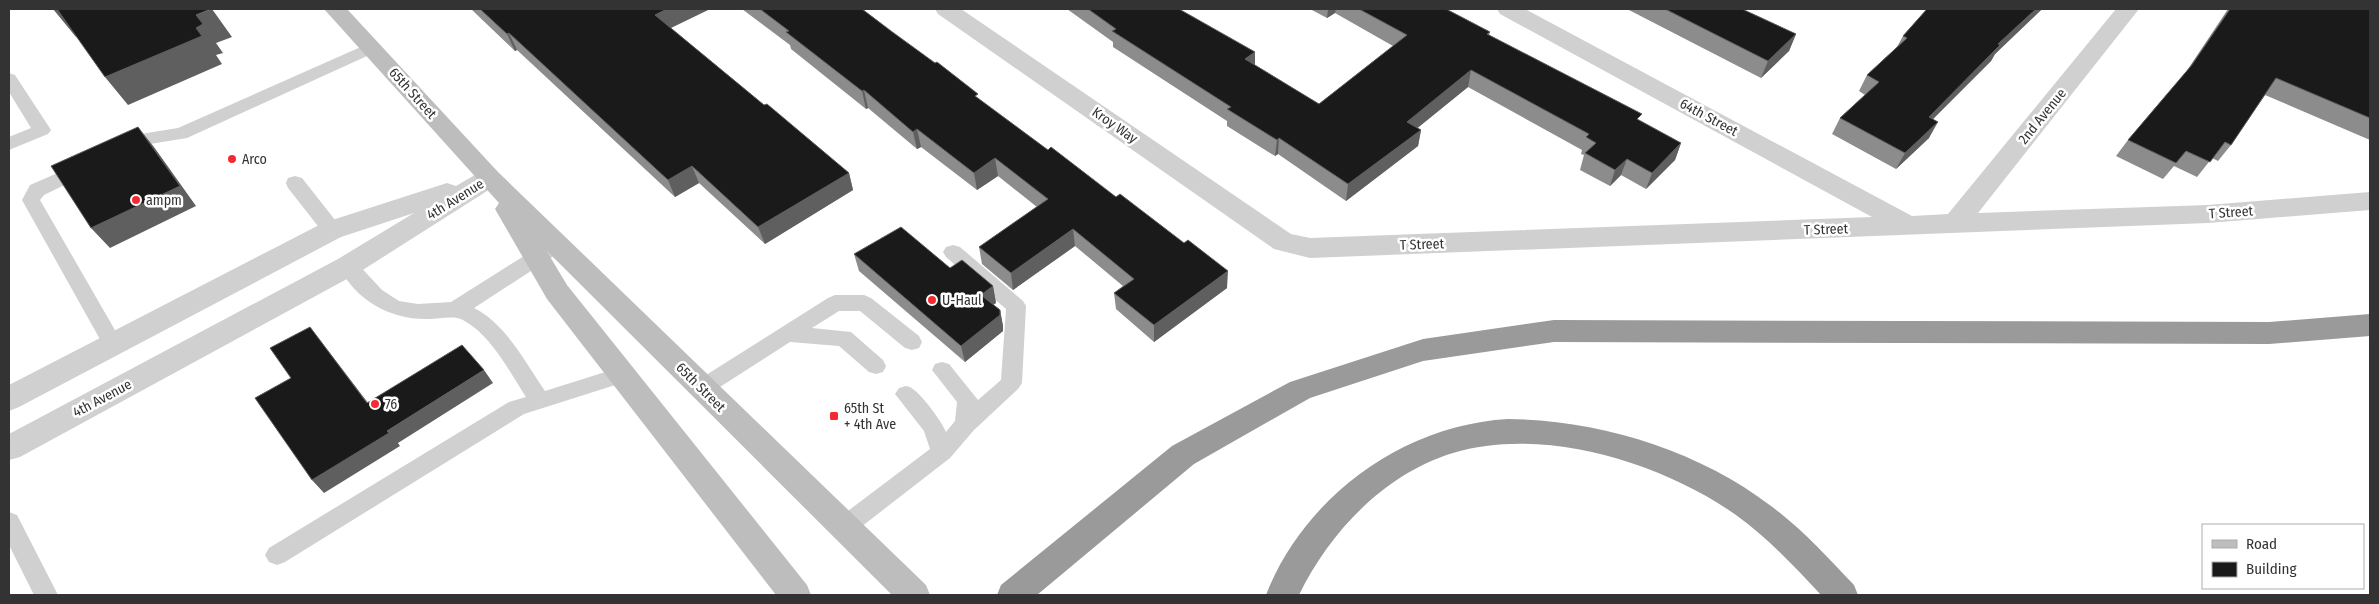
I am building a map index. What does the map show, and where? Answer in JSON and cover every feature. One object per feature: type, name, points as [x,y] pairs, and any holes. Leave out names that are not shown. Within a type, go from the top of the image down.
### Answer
[{"type":"highway","points":[[1013,595],[1183,455],[1300,390],[1423,350],[1554,331],[2269,333],[2370,325]]},
{"type":"highway","points":[[1282,595],[1295,567],[1319,531],[1359,490],[1392,467],[1446,442],[1508,431],[1574,436],[1639,452],[1683,469],[1746,505],[1785,535],[1842,595]]},
{"type":"main road","name":"65th Street","points":[[335,9],[372,47],[489,178],[547,252],[702,388],[914,595]]},
{"type":"main road","name":"65th Street","points":[[547,252],[556,292],[795,595]]},
{"type":"street","name":"Kroy Way","points":[[946,9],[1282,242]]},
{"type":"street","name":"64th Street","points":[[1508,9],[1910,226]]},
{"type":"street","name":"2nd Avenue","points":[[1956,224],[2128,9]]},
{"type":"street","name":"4th Avenue","points":[[9,399],[332,230],[489,178]]},
{"type":"street","name":"4th Avenue","points":[[9,448],[348,266],[489,178]]},
{"type":"street","name":"T Street","points":[[1282,242],[1310,248],[1910,226],[2208,214],[2370,201]]},
{"type":"lane","points":[[113,344],[31,200],[37,190],[147,138],[181,134],[372,47]]},
{"type":"lane","points":[[9,79],[42,130],[9,144]]},
{"type":"lane","points":[[295,183],[332,230]]},
{"type":"lane","points":[[455,310],[547,252]]},
{"type":"lane","points":[[844,527],[942,452],[966,424],[1011,383],[1016,306],[953,252]]},
{"type":"lane","points":[[348,266],[371,294],[385,303],[405,310],[455,310],[471,314],[492,333],[540,401]]},
{"type":"lane","points":[[702,388],[835,303],[864,303],[912,342]]},
{"type":"lane","points":[[787,334],[844,338],[876,366]]},
{"type":"lane","points":[[942,370],[968,400],[966,424]]},
{"type":"lane","points":[[277,555],[517,408],[621,375]]},
{"type":"lane","points":[[906,394],[933,427],[942,452]]},
{"type":"lane","points":[[9,522],[46,595]]},
{"type":"building","points":[[57,9],[211,9],[196,15],[203,24],[196,28],[202,36],[105,77]]},
{"type":"building","points":[[480,9],[667,9],[655,15],[764,105],[767,104],[849,173],[758,227],[692,166],[668,180],[509,33],[507,34]]},
{"type":"building","points":[[760,9],[862,9],[935,63],[937,62],[978,94],[975,96],[1048,150],[1051,147],[1116,197],[1120,194],[1184,243],[1188,240],[1228,271],[1154,325],[1114,293],[1134,279],[1073,229],[1011,273],[979,247],[1048,199],[995,158],[974,173],[917,129],[913,132],[864,90],[862,91],[786,32],[789,31]]},
{"type":"building","points":[[1088,9],[1179,9],[1255,52],[1245,59],[1319,104],[1407,35],[1359,9],[1446,9],[1490,32],[1487,34],[1642,114],[1637,119],[1681,143],[1652,173],[1627,159],[1615,170],[1585,153],[1596,143],[1586,137],[1589,134],[1471,70],[1407,122],[1421,130],[1348,184],[1279,138],[1277,140],[1227,109],[1231,107],[1112,31],[1116,29]]},
{"type":"building","points":[[1665,9],[1742,9],[1796,34],[1768,61]]},
{"type":"building","points":[[1927,9],[2036,9],[1998,44],[2000,45],[1929,117],[1938,122],[1905,153],[1840,118],[1879,82],[1867,75],[1907,38],[1903,36]]},
{"type":"building","points":[[2230,9],[2370,9],[2370,118],[2276,78],[2231,145],[2225,142],[2210,162],[2186,151],[2176,163],[2128,140],[2191,66]]},
{"type":"building","name":"ampm","points":[[138,127],[180,186],[91,228],[51,166]]},
{"type":"building","name":"U-Haul","points":[[901,227],[950,268],[962,260],[993,286],[981,295],[1000,310],[1000,315],[961,346],[854,254]]},
{"type":"building","points":[[310,327],[367,403],[462,345],[484,370],[387,431],[389,433],[312,480],[255,398],[291,378],[270,348]]},
{"type":"place","name":"Arco","points":[[232,159]]},
{"type":"place","name":"ampm","points":[[136,200]]},
{"type":"place","name":"U-Haul","points":[[932,300]]},
{"type":"place","name":"76","points":[[375,404]]},
{"type":"place","name":"65th St + 4th Ave","points":[[834,416]]}]
